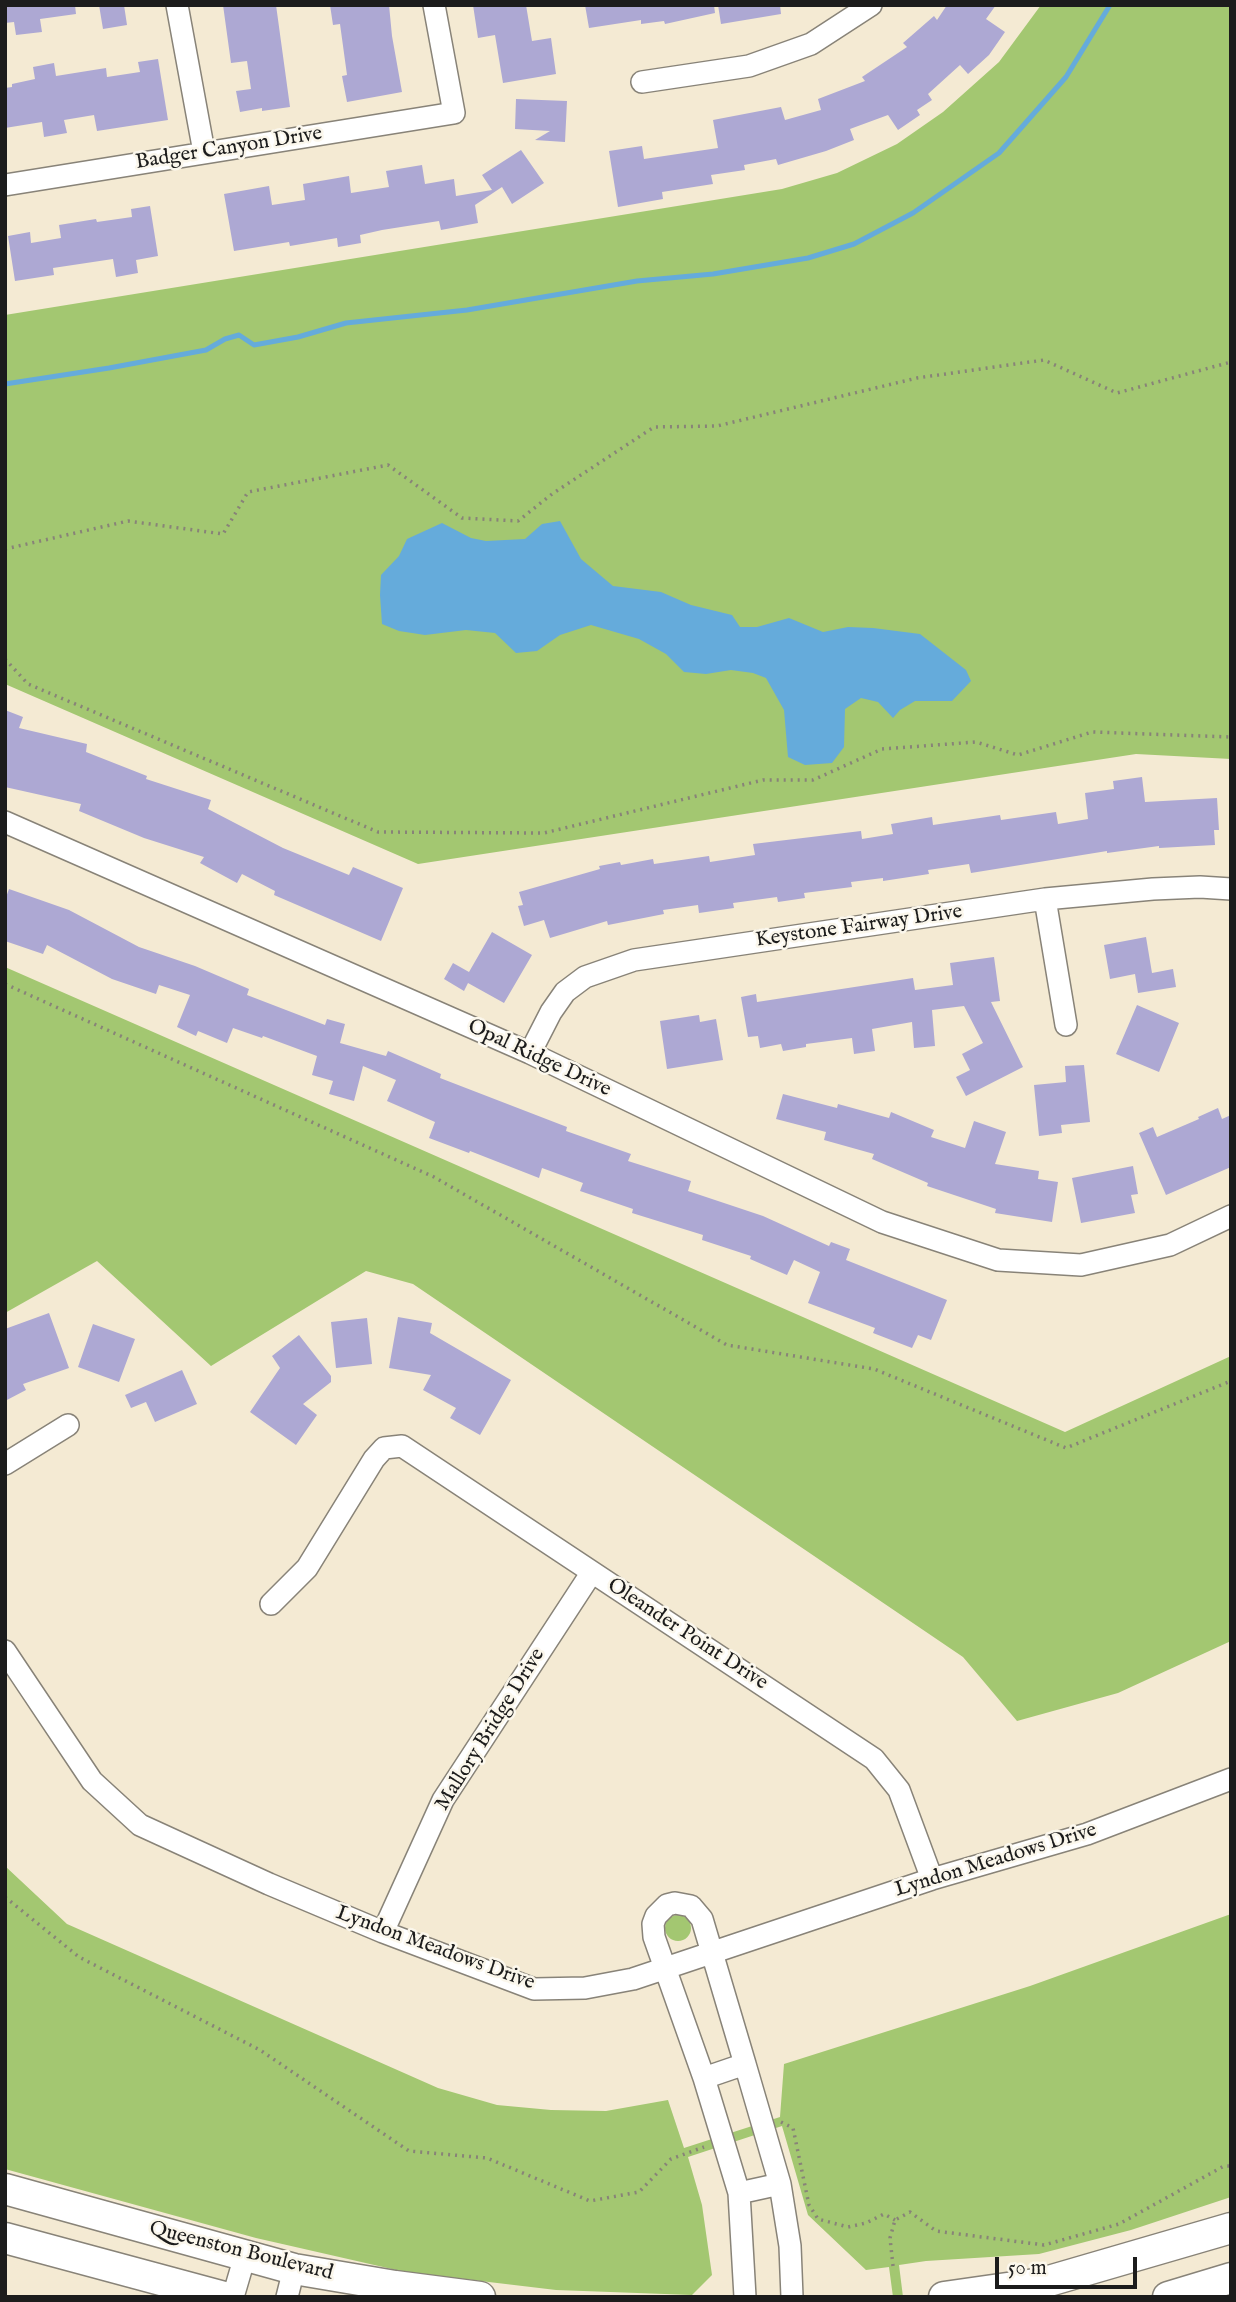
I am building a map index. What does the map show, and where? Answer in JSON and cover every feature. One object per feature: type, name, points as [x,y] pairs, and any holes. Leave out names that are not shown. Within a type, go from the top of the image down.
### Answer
[{"type":"main road","name":"Queenston Boulevard","points":[[5,2189],[245,2256],[290,2283],[395,2286],[480,2297]]},
{"type":"main road","points":[[944,2297],[1042,2283],[1231,2228]]},
{"type":"main road","points":[[5,2238],[224,2297]]},
{"type":"main road","points":[[1168,2297],[1231,2278]]},
{"type":"street","points":[[177,5],[204,152]]},
{"type":"street","name":"Badger Canyon Drive","points":[[5,185],[453,113],[434,5]]},
{"type":"street","points":[[642,82],[749,66],[811,44],[871,5]]},
{"type":"street","name":"Opal Ridge Drive","points":[[5,822],[530,1053],[881,1222],[998,1260],[1081,1265],[1170,1245],[1231,1216]]},
{"type":"street","name":"Keystone Fairway Drive","points":[[530,1053],[551,1012],[565,992],[585,977],[634,960],[1045,899],[1200,887],[1231,889]]},
{"type":"street","points":[[1045,899],[1066,1025]]},
{"type":"street","points":[[5,1464],[68,1424]]},
{"type":"street","name":"Oleander Point Drive","points":[[271,1604],[307,1568],[374,1459],[384,1448],[402,1446],[874,1759],[899,1790],[932,1879]]},
{"type":"street","name":"Mallory Bridge Drive","points":[[383,1932],[443,1800],[592,1572]]},
{"type":"street","name":"Lyndon Meadows Drive","points":[[5,1651],[92,1782],[140,1825],[383,1932],[534,1989],[585,1988],[633,1979],[932,1879],[1087,1834],[1231,1779]]},
{"type":"street","points":[[745,2297],[738,2193],[704,2078],[654,1937],[653,1924],[660,1910],[667,1905],[684,1903],[697,1912],[713,1953],[780,2184],[790,2246],[792,2297]]},
{"type":"street","points":[[704,2078],[746,2064]]},
{"type":"street","points":[[738,2193],[780,2184]]},
{"type":"street","points":[[233,2297],[245,2256]]},
{"type":"path","points":[[5,549],[128,521],[223,534],[248,492],[388,465],[462,518],[517,521],[552,494],[654,427],[717,426],[917,378],[1044,360],[1117,393],[1231,362]]},
{"type":"path","points":[[5,659],[28,684],[378,832],[544,833],[763,780],[813,780],[882,749],[976,742],[1018,755],[1092,732],[1231,737]]},
{"type":"path","points":[[5,984],[434,1177],[727,1345],[874,1369],[1066,1448],[1231,1381]]},
{"type":"path","points":[[5,1897],[79,1957],[260,2050],[410,2151],[487,2158],[590,2201],[639,2192],[670,2160],[687,2151],[724,2140]]},
{"type":"path","points":[[765,2127],[783,2122],[793,2128],[809,2205],[818,2219],[848,2227],[866,2223],[884,2214],[895,2220]]},
{"type":"path","points":[[893,2266],[890,2238],[895,2220],[910,2212],[936,2231],[1044,2245],[1119,2224],[1224,2166],[1231,2166]]},
{"type":"green space","points":[[1041,5],[1231,5],[1231,759],[1136,754],[418,864],[5,684],[5,315],[782,189],[837,173],[897,144],[943,112],[999,62]]},
{"type":"green space","points":[[5,967],[1065,1432],[1231,1356],[1231,1641],[1118,1693],[1017,1721],[963,1657],[413,1284],[366,1271],[211,1366],[97,1261],[5,1313]]},
{"type":"green space","points":[[5,1866],[67,1924],[438,2088],[497,2105],[551,2110],[606,2111],[668,2100],[684,2148],[780,2117],[784,2064],[1030,1986],[1231,1914],[1231,2197],[1131,2230],[1039,2254],[899,2265],[903,2297],[893,2297],[889,2267],[866,2270],[808,2215],[782,2126],[688,2157],[702,2205],[712,2275],[692,2295],[556,2290],[405,2272],[256,2238],[5,2169]]},
{"type":"green space","points":[[678,1915],[687,1919],[691,1928],[687,1937],[678,1941],[669,1937],[665,1928],[669,1919]]},
{"type":"water","points":[[560,521],[581,559],[613,586],[661,592],[691,605],[732,615],[740,627],[757,627],[789,618],[823,632],[848,627],[920,634],[966,670],[971,681],[952,701],[915,701],[893,718],[878,702],[861,698],[845,709],[844,747],[832,763],[805,765],[788,757],[784,710],[766,678],[753,673],[731,670],[706,674],[684,672],[666,654],[639,639],[591,625],[560,635],[537,651],[516,653],[495,633],[466,630],[425,635],[399,631],[382,624],[381,575],[399,556],[407,539],[442,523],[471,538],[486,541],[525,539],[542,524]]},
{"type":"building","points":[[5,5],[75,5],[76,14],[40,19],[42,32],[16,35],[14,22],[5,23]]},
{"type":"building","points":[[99,5],[124,5],[127,25],[103,29]]},
{"type":"building","points":[[223,5],[276,5],[290,107],[240,112],[236,91],[251,89],[247,61],[231,63]]},
{"type":"building","points":[[330,5],[389,5],[402,92],[347,102],[342,76],[347,75],[340,24],[333,25]]},
{"type":"building","points":[[473,5],[526,5],[532,41],[551,38],[556,74],[503,83],[495,35],[478,38]]},
{"type":"building","points":[[585,5],[714,5],[715,13],[665,24],[664,21],[641,24],[641,20],[589,28]]},
{"type":"building","points":[[718,5],[780,5],[781,14],[721,24]]},
{"type":"building","points":[[947,5],[996,5],[986,19],[1005,32],[989,55],[968,74],[960,65],[928,94],[932,100],[917,110],[920,115],[898,130],[888,115],[850,129],[854,140],[826,151],[778,165],[776,159],[744,165],[745,170],[711,175],[713,184],[662,192],[663,199],[618,207],[609,151],[642,146],[644,159],[718,148],[713,120],[781,107],[785,120],[821,110],[818,99],[865,81],[862,77],[907,47],[903,43],[934,16],[937,20]]},
{"type":"building","points":[[158,59],[168,120],[97,131],[94,115],[64,120],[67,133],[44,137],[42,122],[5,128],[5,88],[35,79],[33,67],[54,63],[56,76],[106,68],[107,77],[140,72],[138,62]]},
{"type":"building","points":[[516,99],[567,101],[565,142],[535,140],[550,131],[515,129]]},
{"type":"building","points":[[521,150],[544,183],[512,204],[502,187],[475,205],[478,223],[441,230],[439,221],[382,230],[360,235],[361,243],[338,247],[337,238],[234,251],[224,194],[269,186],[272,205],[305,200],[303,184],[349,176],[351,193],[389,187],[386,171],[422,165],[425,184],[454,179],[456,196],[492,190],[482,175]]},
{"type":"building","points":[[150,206],[158,256],[136,260],[138,273],[116,277],[113,259],[53,268],[54,275],[15,281],[8,236],[30,232],[31,243],[61,238],[59,225],[132,217],[131,209]]},
{"type":"building","points":[[5,710],[23,717],[19,728],[87,744],[86,752],[147,776],[146,779],[211,800],[208,809],[283,848],[349,875],[353,867],[403,888],[381,941],[274,895],[275,891],[242,874],[237,883],[200,863],[204,857],[144,838],[79,811],[81,804],[5,787]]},
{"type":"building","points":[[1142,777],[1145,802],[1217,798],[1219,830],[1214,830],[1215,845],[1159,846],[1107,851],[971,873],[969,864],[928,870],[929,874],[883,881],[883,878],[851,882],[852,887],[804,893],[805,898],[778,902],[777,897],[733,903],[734,908],[699,913],[698,905],[663,910],[664,914],[608,925],[607,921],[550,938],[544,920],[524,926],[518,906],[523,905],[519,892],[600,869],[599,866],[620,862],[621,865],[653,859],[654,864],[709,856],[710,862],[755,855],[753,844],[861,831],[862,839],[893,834],[891,824],[932,817],[933,825],[1000,815],[1001,820],[1056,812],[1058,824],[1088,819],[1085,793],[1114,789],[1113,781]]},
{"type":"building","points":[[9,889],[69,910],[139,947],[195,966],[249,989],[247,995],[325,1025],[327,1019],[345,1024],[340,1043],[386,1056],[388,1051],[441,1074],[440,1078],[567,1127],[566,1131],[631,1154],[628,1161],[691,1181],[688,1191],[763,1216],[829,1246],[831,1242],[850,1249],[846,1260],[947,1300],[931,1340],[918,1335],[912,1348],[873,1333],[875,1328],[808,1303],[820,1272],[794,1260],[787,1275],[750,1259],[751,1256],[702,1240],[703,1235],[632,1213],[633,1209],[580,1191],[583,1183],[542,1168],[539,1178],[429,1138],[435,1122],[387,1101],[396,1080],[363,1066],[354,1101],[329,1094],[333,1081],[312,1075],[317,1056],[233,1028],[227,1043],[198,1031],[196,1036],[177,1027],[190,995],[159,985],[156,994],[112,979],[47,945],[43,954],[5,941],[5,900]]},
{"type":"building","points":[[492,932],[532,955],[504,1003],[468,983],[464,991],[444,979],[453,963],[469,972]]},
{"type":"building","points":[[1146,937],[1152,973],[1173,969],[1176,987],[1138,993],[1135,974],[1110,979],[1104,945]]},
{"type":"building","points":[[994,957],[1000,1001],[991,1002],[1023,1067],[966,1096],[956,1077],[970,1070],[962,1054],[983,1043],[964,1006],[932,1010],[935,1046],[914,1048],[912,1022],[872,1029],[875,1051],[854,1054],[852,1038],[806,1044],[806,1047],[783,1051],[781,1044],[760,1048],[758,1036],[748,1037],[741,997],[756,994],[757,1002],[913,978],[915,990],[953,985],[950,963]]},
{"type":"building","points":[[1137,1005],[1179,1023],[1159,1072],[1116,1054]]},
{"type":"building","points":[[699,1015],[700,1022],[716,1019],[723,1060],[667,1069],[660,1021]]},
{"type":"building","points":[[1084,1065],[1090,1122],[1061,1125],[1062,1133],[1039,1136],[1034,1085],[1066,1082],[1065,1066]]},
{"type":"building","points":[[783,1094],[837,1108],[838,1104],[889,1118],[891,1112],[934,1130],[931,1137],[965,1148],[974,1121],[1006,1132],[995,1164],[1039,1171],[1038,1179],[1058,1182],[1052,1222],[995,1213],[996,1209],[927,1186],[928,1183],[872,1159],[874,1154],[824,1140],[826,1132],[776,1119]]},
{"type":"building","points":[[1218,1108],[1222,1119],[1231,1115],[1231,1167],[1166,1195],[1139,1133],[1153,1127],[1157,1137]]},
{"type":"building","points":[[1133,1166],[1138,1194],[1131,1195],[1135,1213],[1081,1223],[1072,1178]]},
{"type":"building","points":[[49,1313],[69,1368],[23,1384],[26,1390],[5,1401],[5,1329]]},
{"type":"building","points":[[398,1317],[432,1323],[430,1333],[511,1380],[480,1435],[450,1418],[456,1408],[423,1390],[431,1375],[389,1368]]},
{"type":"building","points":[[367,1318],[372,1364],[336,1368],[331,1322]]},
{"type":"building","points":[[93,1324],[135,1339],[119,1382],[78,1367]]},
{"type":"building","points":[[299,1335],[331,1376],[331,1382],[303,1404],[317,1415],[296,1445],[250,1412],[280,1368],[272,1356]]},
{"type":"building","points":[[182,1370],[197,1404],[155,1422],[146,1402],[131,1408],[125,1395]]},
{"type":"waterway","points":[[5,384],[206,350],[225,339],[239,335],[254,345],[298,337],[346,323],[467,310],[637,281],[713,274],[808,258],[854,244],[913,213],[999,153],[1066,77],[1110,5]]}]
